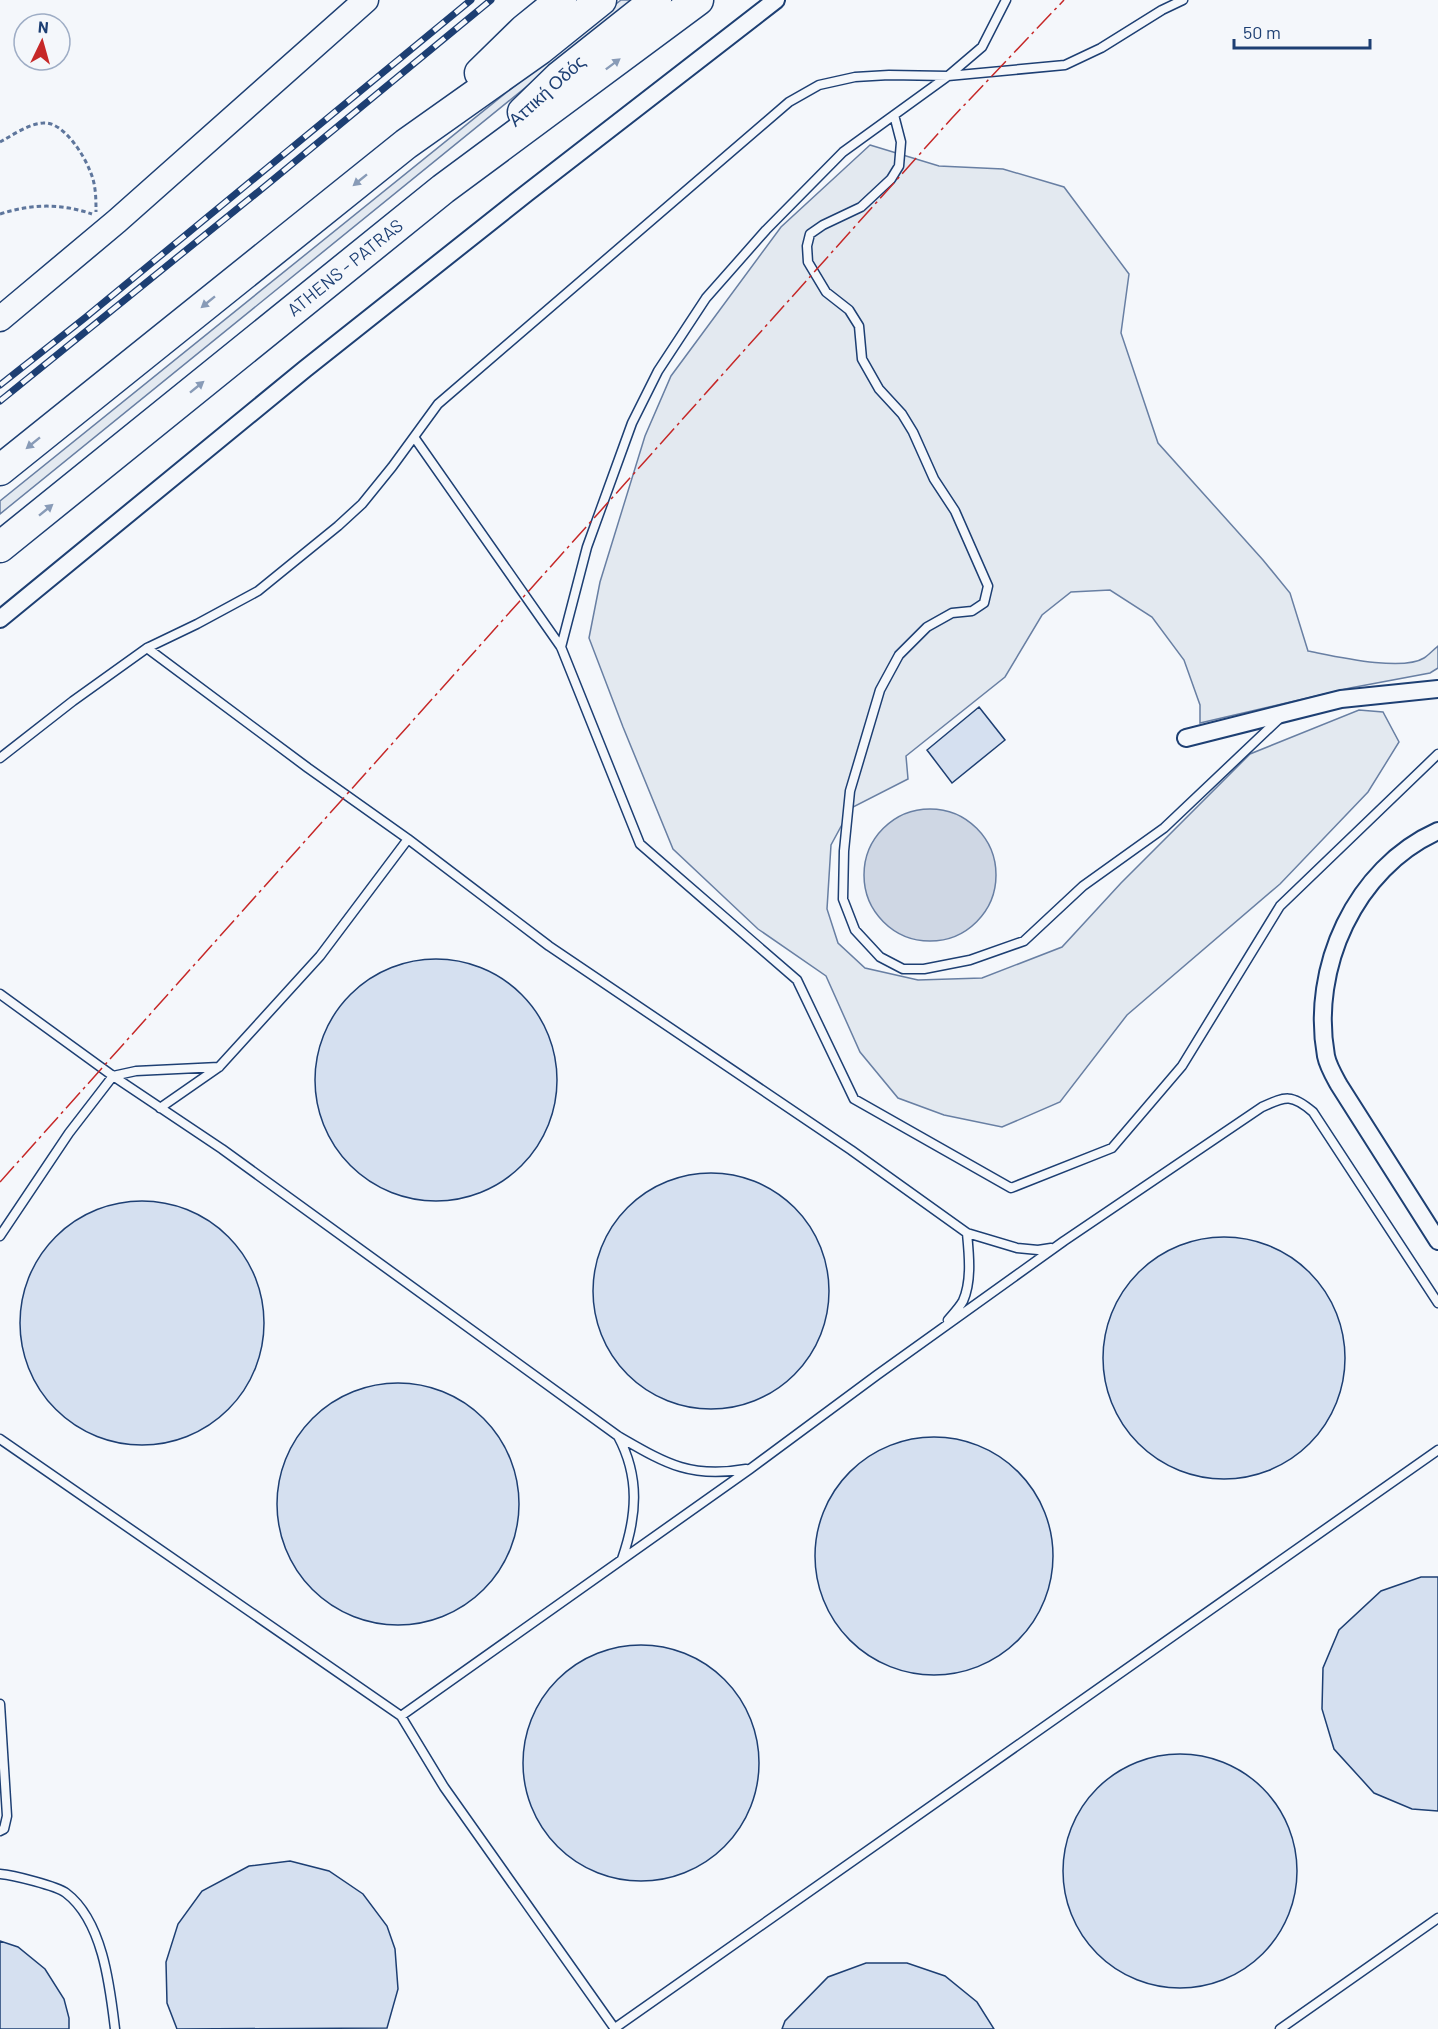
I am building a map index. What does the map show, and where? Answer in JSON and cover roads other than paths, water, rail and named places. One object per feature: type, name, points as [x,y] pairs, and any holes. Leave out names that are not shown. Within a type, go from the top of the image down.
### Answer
[{"type":"highway","points":[[406,144],[524,30],[561,0]]},
{"type":"highway","points":[[0,470],[406,144],[540,49],[601,0]]},
{"type":"highway","name":"Αττική Οδός","points":[[443,189],[559,77],[656,0]]},
{"type":"highway","name":"ATHENS - PATRAS","points":[[0,547],[443,189],[698,0]]},
{"type":"street","points":[[0,319],[107,218],[366,0]]},
{"type":"street","points":[[0,619],[324,354],[776,0]]},
{"type":"street","points":[[1186,738],[1341,699],[1438,689]]},
{"type":"street","points":[[1438,831],[1424,837],[1400,853],[1373,880],[1347,918],[1335,946],[1327,975],[1322,1013],[1326,1058],[1339,1085],[1438,1241]]},
{"type":"lane","points":[[561,647],[587,547],[632,423],[658,371],[706,297],[766,230],[843,152],[948,76],[982,47],[1006,0]]},
{"type":"lane","points":[[0,758],[147,648],[258,591],[338,526],[362,504],[438,404],[789,102],[819,85],[855,77],[948,76],[1065,65],[1101,48],[1162,10],[1183,0]]},
{"type":"lane","points":[[894,115],[901,142],[899,166],[891,179],[861,207],[823,225],[810,234],[807,246],[808,262],[826,292],[849,310],[859,326],[862,359],[879,389],[902,414],[913,432],[934,478],[955,510],[988,586],[984,603],[972,611],[952,613],[927,627],[899,655],[880,690],[850,791],[844,851],[843,900],[855,930],[880,957],[903,969],[924,969],[970,960],[1024,941],[1083,886],[1164,828],[1286,713]]},
{"type":"lane","points":[[414,437],[561,647],[640,844],[796,980],[854,1099],[1011,1188],[1112,1148],[1182,1066],[1280,906],[1438,754]]},
{"type":"lane","points":[[147,648],[408,839],[549,946],[850,1150],[967,1233],[1017,1248],[1038,1250],[1055,1248]]},
{"type":"lane","points":[[160,1108],[219,1067],[320,956],[408,839]]},
{"type":"lane","points":[[0,994],[113,1076],[222,1149],[618,1436],[672,1465],[697,1472],[726,1473],[750,1469]]},
{"type":"lane","points":[[0,1236],[69,1133],[113,1076],[136,1071],[219,1067]]},
{"type":"lane","points":[[401,1716],[750,1469],[1055,1248],[1262,1107],[1282,1098],[1299,1100],[1313,1112],[1438,1303]]},
{"type":"lane","points":[[941,1329],[962,1303],[967,1291],[967,1233]]},
{"type":"lane","points":[[618,1436],[628,1455],[633,1480],[634,1513],[622,1559]]},
{"type":"lane","points":[[0,1439],[401,1716],[444,1787],[615,2029],[1438,1450]]},
{"type":"lane","points":[[0,1704],[7,1816],[4,1829],[0,1831]]},
{"type":"lane","points":[[0,1874],[11,1875],[65,1892],[84,1912],[100,1948],[111,1996],[115,2029]]},
{"type":"lane","points":[[1280,2029],[1438,1918]]},
{"type":"railway","points":[[0,385],[471,0]]},
{"type":"railway","points":[[0,401],[491,0]]}]
